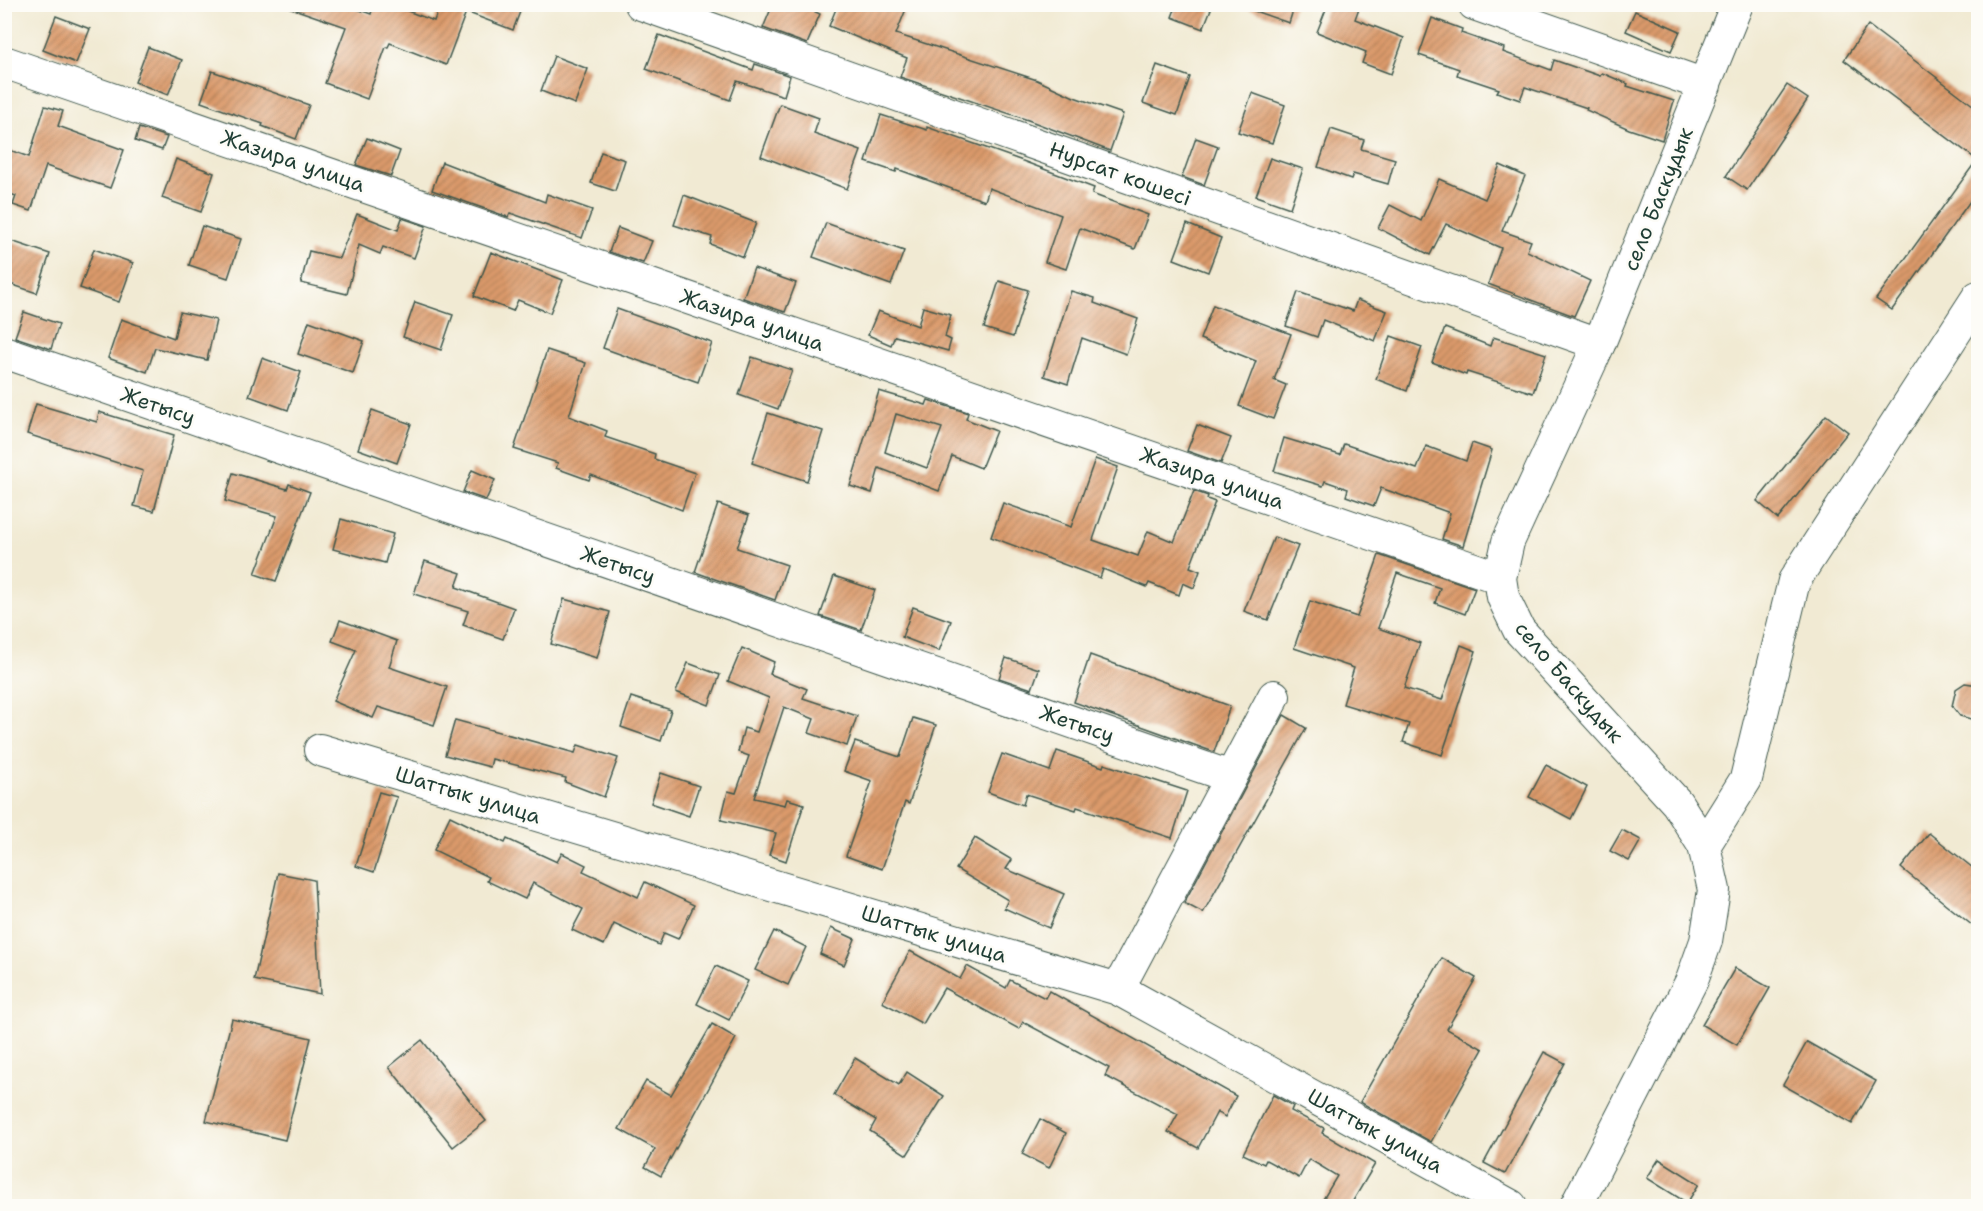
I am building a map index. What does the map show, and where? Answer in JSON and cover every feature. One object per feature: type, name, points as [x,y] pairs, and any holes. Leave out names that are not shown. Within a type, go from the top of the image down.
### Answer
[{"type":"street","name":"Нурсат кошесi","points":[[641,4],[1599,344]]},
{"type":"street","points":[[1474,4],[1705,85]]},
{"type":"street","name":"село Баскудык","points":[[1576,1206],[1692,980],[1706,941],[1714,890],[1704,846],[1677,803],[1519,630],[1503,597],[1500,578],[1508,542],[1599,344],[1737,4]]},
{"type":"street","name":"Жазира улица","points":[[4,62],[1500,578]]},
{"type":"street","points":[[1704,846],[1746,779],[1794,581],[1978,297]]},
{"type":"street","name":"Жетысу","points":[[4,352],[1231,777]]},
{"type":"street","points":[[1118,989],[1274,696]]},
{"type":"street","name":"Шаттык улица","points":[[320,750],[1118,989],[1510,1206]]},
{"type":"building","points":[[289,4],[343,4],[371,14],[374,4],[403,4],[402,9],[434,21],[440,4],[523,4],[513,30],[466,12],[446,65],[390,43],[386,47],[367,99],[325,83],[346,27],[288,7]]},
{"type":"building","points":[[773,4],[799,4],[820,14],[807,44],[763,28]]},
{"type":"building","points":[[838,4],[908,4],[896,34],[1037,80],[1074,97],[1123,114],[1110,151],[1028,120],[900,77],[907,58],[829,26]]},
{"type":"building","points":[[1177,4],[1213,4],[1203,29],[1172,17]]},
{"type":"building","points":[[1244,4],[1295,4],[1289,23],[1243,7]]},
{"type":"building","points":[[1328,4],[1350,4],[1359,8],[1355,19],[1404,38],[1391,74],[1362,63],[1366,52],[1317,32]]},
{"type":"building","points":[[1635,11],[1680,31],[1671,51],[1626,31]]},
{"type":"building","points":[[56,16],[90,29],[76,63],[43,50]]},
{"type":"building","points":[[1432,18],[1462,29],[1461,33],[1504,48],[1503,52],[1551,70],[1554,60],[1600,76],[1602,73],[1628,84],[1627,86],[1674,101],[1662,140],[1629,129],[1586,110],[1587,108],[1525,87],[1520,100],[1497,92],[1499,89],[1457,75],[1459,69],[1419,55]]},
{"type":"building","points":[[1868,25],[1978,109],[1978,190],[1892,310],[1876,299],[1977,160],[1844,60]]},
{"type":"building","points":[[659,35],[753,70],[755,64],[790,76],[784,96],[737,81],[730,100],[646,69]]},
{"type":"building","points":[[148,47],[182,60],[168,95],[135,82]]},
{"type":"building","points":[[554,56],[588,69],[575,104],[541,91]]},
{"type":"building","points":[[1157,65],[1190,77],[1177,115],[1143,103]]},
{"type":"building","points":[[212,71],[309,105],[296,139],[262,126],[263,124],[201,102]]},
{"type":"building","points":[[1787,85],[1808,99],[1747,190],[1726,176]]},
{"type":"building","points":[[1252,93],[1285,105],[1272,143],[1238,132]]},
{"type":"building","points":[[780,104],[819,118],[814,134],[861,151],[847,189],[761,156]]},
{"type":"building","points":[[45,106],[63,111],[58,126],[124,150],[110,188],[46,166],[31,211],[13,205],[16,196],[4,192],[4,148],[29,157]]},
{"type":"building","points":[[881,115],[927,130],[927,127],[1020,160],[1094,188],[1092,194],[1148,215],[1135,249],[1080,228],[1066,269],[1045,262],[1061,215],[989,188],[985,201],[897,169],[896,172],[866,162]]},
{"type":"building","points":[[139,128],[167,137],[162,150],[135,141]]},
{"type":"building","points":[[1331,129],[1364,140],[1361,149],[1395,159],[1388,184],[1353,174],[1351,179],[1318,167]]},
{"type":"building","points":[[367,138],[400,151],[391,176],[356,165]]},
{"type":"building","points":[[1196,138],[1218,146],[1204,185],[1182,177]]},
{"type":"building","points":[[601,152],[625,160],[615,191],[591,183]]},
{"type":"building","points":[[1270,158],[1303,169],[1290,208],[1256,196]]},
{"type":"building","points":[[176,159],[214,173],[201,212],[162,198]]},
{"type":"building","points":[[442,162],[545,202],[547,194],[592,210],[582,238],[510,213],[508,217],[432,190]]},
{"type":"building","points":[[1500,165],[1525,176],[1502,231],[1531,241],[1527,251],[1590,281],[1574,316],[1488,284],[1501,248],[1446,224],[1430,255],[1378,228],[1390,205],[1421,221],[1439,179],[1485,199]]},
{"type":"building","points":[[684,195],[756,223],[743,257],[710,244],[712,237],[674,225]]},
{"type":"building","points":[[357,214],[398,230],[402,218],[426,226],[414,258],[383,247],[380,254],[359,245],[347,294],[301,283],[309,251],[339,258]]},
{"type":"building","points":[[826,223],[904,251],[891,285],[813,257]]},
{"type":"building","points":[[1187,224],[1221,238],[1208,272],[1174,259]]},
{"type":"building","points":[[202,226],[241,239],[228,278],[189,265]]},
{"type":"building","points":[[618,228],[652,241],[643,263],[609,252]]},
{"type":"building","points":[[11,241],[50,254],[37,293],[4,282],[4,259]]},
{"type":"building","points":[[94,249],[133,263],[119,302],[80,288]]},
{"type":"building","points":[[491,252],[563,280],[550,313],[518,300],[513,311],[474,296]]},
{"type":"building","points":[[754,268],[796,283],[785,312],[743,298]]},
{"type":"building","points":[[999,281],[1028,290],[1013,337],[984,328]]},
{"type":"building","points":[[1071,291],[1095,298],[1094,303],[1138,319],[1126,354],[1082,338],[1068,384],[1044,376]]},
{"type":"building","points":[[1298,292],[1353,311],[1357,300],[1387,311],[1375,341],[1323,320],[1317,337],[1286,326]]},
{"type":"building","points":[[415,302],[453,315],[441,350],[403,337]]},
{"type":"building","points":[[1213,305],[1291,334],[1274,380],[1286,385],[1273,419],[1239,406],[1256,361],[1200,339]]},
{"type":"building","points":[[923,307],[951,315],[945,337],[951,340],[948,351],[895,336],[891,345],[868,335],[878,311],[918,326]]},
{"type":"building","points":[[617,309],[712,343],[698,382],[603,348]]},
{"type":"building","points":[[24,312],[59,324],[51,349],[15,337]]},
{"type":"building","points":[[180,312],[216,320],[207,360],[155,348],[147,372],[108,358],[121,319],[174,338]]},
{"type":"building","points":[[309,321],[364,341],[353,373],[298,354]]},
{"type":"building","points":[[1445,328],[1490,346],[1493,337],[1546,354],[1533,393],[1467,372],[1466,375],[1432,362]]},
{"type":"building","points":[[1391,336],[1422,347],[1407,391],[1376,379]]},
{"type":"building","points":[[547,350],[586,363],[569,416],[607,431],[605,437],[655,454],[654,459],[695,473],[682,510],[591,475],[589,480],[556,468],[558,463],[514,449]]},
{"type":"building","points":[[752,357],[792,370],[778,409],[739,395]]},
{"type":"building","points":[[262,358],[301,372],[288,410],[249,396]]},
{"type":"building","points":[[879,391],[926,405],[928,400],[968,413],[966,419],[996,431],[981,468],[952,456],[939,491],[879,468],[872,493],[850,486]],"holes":[[[896,414],[942,428],[927,468],[885,452]]]},
{"type":"building","points":[[36,404],[97,422],[99,412],[174,435],[154,511],[134,506],[143,471],[27,434]]},
{"type":"building","points":[[372,410],[411,424],[397,463],[358,449]]},
{"type":"building","points":[[768,413],[823,431],[807,481],[752,463]]},
{"type":"building","points":[[1826,415],[1848,432],[1778,519],[1757,501]]},
{"type":"building","points":[[1197,425],[1231,438],[1221,463],[1187,451]]},
{"type":"building","points":[[1284,438],[1340,455],[1344,444],[1417,469],[1426,446],[1466,461],[1472,443],[1492,450],[1463,546],[1442,539],[1450,513],[1381,488],[1374,506],[1346,496],[1348,489],[1325,481],[1323,486],[1274,471]]},
{"type":"building","points":[[1095,459],[1118,467],[1093,540],[1138,556],[1148,531],[1174,542],[1194,491],[1208,496],[1207,499],[1215,502],[1190,567],[1200,571],[1194,588],[1183,583],[1179,595],[1149,583],[1147,587],[1103,569],[1100,578],[991,537],[1003,503],[1071,527]]},
{"type":"building","points":[[472,470],[495,480],[486,500],[463,492]]},
{"type":"building","points":[[233,473],[287,489],[289,484],[310,492],[276,581],[255,574],[277,516],[225,501]]},
{"type":"building","points":[[718,504],[749,515],[737,548],[787,565],[775,600],[695,572]]},
{"type":"building","points":[[341,519],[393,534],[385,563],[333,549]]},
{"type":"building","points":[[1274,537],[1298,546],[1268,620],[1244,611]]},
{"type":"building","points":[[1379,555],[1475,588],[1465,614],[1435,603],[1440,588],[1397,573],[1378,628],[1420,643],[1404,688],[1442,700],[1461,645],[1476,651],[1442,755],[1403,742],[1409,724],[1343,704],[1354,668],[1294,648],[1310,601],[1357,617]]},
{"type":"building","points":[[425,561],[461,573],[456,587],[514,608],[503,639],[463,625],[468,611],[414,594]]},
{"type":"building","points":[[834,576],[875,590],[861,630],[820,616]]},
{"type":"building","points":[[564,599],[610,612],[597,658],[551,644]]},
{"type":"building","points":[[913,607],[951,621],[939,651],[902,637]]},
{"type":"building","points":[[340,620],[397,641],[389,667],[447,687],[434,725],[378,707],[373,718],[333,701],[356,650],[332,641]]},
{"type":"building","points":[[742,648],[774,662],[770,674],[807,689],[803,698],[857,716],[847,746],[809,733],[814,719],[784,707],[754,798],[785,805],[787,799],[804,804],[786,861],[769,855],[776,833],[721,820],[728,791],[736,793],[749,756],[738,752],[744,728],[757,732],[769,698],[728,681]]},
{"type":"building","points":[[1090,655],[1230,706],[1214,752],[1074,702]]},
{"type":"building","points":[[1006,658],[1039,669],[1032,689],[999,678]]},
{"type":"building","points":[[688,663],[720,675],[709,705],[676,692]]},
{"type":"building","points":[[1965,683],[1978,685],[1978,717],[1971,719],[1960,716],[1952,706],[1956,689]]},
{"type":"building","points":[[631,697],[671,710],[661,741],[621,727]]},
{"type":"building","points":[[1284,715],[1306,728],[1203,913],[1184,903]]},
{"type":"building","points":[[913,718],[936,725],[909,804],[905,802],[882,869],[846,856],[872,781],[844,771],[855,742],[900,757]]},
{"type":"building","points":[[455,720],[575,753],[578,745],[618,758],[604,797],[565,782],[566,778],[492,759],[490,767],[445,755]]},
{"type":"building","points":[[1057,751],[1187,791],[1172,838],[1077,807],[1076,810],[1026,794],[1023,805],[988,792],[1002,754],[1050,771]]},
{"type":"building","points":[[1546,765],[1587,787],[1571,819],[1529,797]]},
{"type":"building","points":[[661,773],[699,786],[689,816],[651,803]]},
{"type":"building","points":[[379,792],[397,797],[374,872],[356,866]]},
{"type":"building","points":[[450,816],[505,843],[507,839],[557,862],[562,853],[586,865],[583,871],[638,897],[645,882],[694,905],[678,939],[664,933],[659,945],[614,924],[604,945],[572,930],[583,909],[533,883],[525,899],[487,881],[489,877],[434,850]]},
{"type":"building","points":[[1622,830],[1641,840],[1629,861],[1610,851]]},
{"type":"building","points":[[1929,833],[1978,872],[1978,930],[1901,868]]},
{"type":"building","points":[[975,838],[1012,860],[1006,869],[1064,894],[1049,928],[1004,908],[1008,900],[956,869]]},
{"type":"building","points":[[278,873],[314,880],[320,994],[254,980]]},
{"type":"building","points":[[831,928],[855,939],[844,965],[820,954]]},
{"type":"building","points":[[774,931],[806,947],[788,985],[755,970]]},
{"type":"building","points":[[910,951],[960,979],[967,966],[1006,988],[1010,980],[1045,998],[1049,991],[1236,1096],[1225,1117],[1217,1112],[1198,1148],[1168,1132],[1178,1114],[1105,1076],[1109,1068],[1023,1022],[1019,1029],[944,988],[923,1024],[882,1002]]},
{"type":"building","points":[[1442,958],[1476,978],[1447,1029],[1483,1049],[1431,1142],[1360,1102]]},
{"type":"building","points":[[716,966],[748,981],[729,1020],[697,1004]]},
{"type":"building","points":[[1735,968],[1770,988],[1737,1045],[1702,1025]]},
{"type":"building","points":[[232,1019],[311,1038],[285,1140],[206,1121]]},
{"type":"building","points":[[712,1024],[736,1038],[661,1176],[645,1167],[655,1149],[619,1129],[646,1081],[671,1095]]},
{"type":"building","points":[[422,1040],[486,1121],[453,1147],[389,1067]]},
{"type":"building","points":[[1807,1042],[1876,1081],[1852,1124],[1783,1085]]},
{"type":"building","points":[[1544,1052],[1565,1063],[1505,1174],[1484,1163]]},
{"type":"building","points":[[855,1058],[899,1085],[907,1072],[944,1096],[907,1155],[870,1131],[876,1120],[834,1095]]},
{"type":"building","points":[[1273,1095],[1293,1106],[1291,1111],[1324,1128],[1322,1133],[1375,1164],[1350,1206],[1319,1206],[1337,1176],[1309,1159],[1299,1178],[1266,1160],[1264,1164],[1243,1154]]},
{"type":"building","points":[[1040,1119],[1066,1133],[1049,1168],[1022,1154]]},
{"type":"building","points":[[1659,1159],[1699,1184],[1687,1203],[1647,1178]]}]
